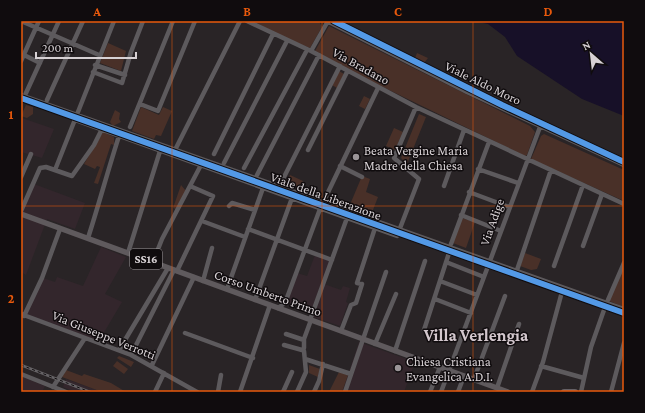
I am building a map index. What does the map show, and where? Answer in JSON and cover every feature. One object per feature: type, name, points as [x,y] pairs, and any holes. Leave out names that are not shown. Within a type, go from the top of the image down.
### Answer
[{"type":"highway","points":[[564,392],[575,392]]},
{"type":"main road","name":"Corso Umberto Primo","points":[[21,213],[194,278],[508,392]]},
{"type":"street","points":[[21,21],[99,55]]},
{"type":"street","points":[[21,61],[39,21]]},
{"type":"street","points":[[24,94],[59,21]]},
{"type":"street","points":[[47,100],[74,44],[83,21]]},
{"type":"street","points":[[55,170],[95,65],[114,21]]},
{"type":"street","points":[[93,72],[122,84],[131,52],[143,21]]},
{"type":"street","points":[[130,127],[174,21]]},
{"type":"street","points":[[140,104],[158,111],[195,21]]},
{"type":"street","points":[[172,155],[240,21]]},
{"type":"street","name":"Via Bradano","points":[[247,21],[340,66],[347,72],[416,107],[624,204]]},
{"type":"street","points":[[244,168],[327,21]]},
{"type":"street","name":"Viale Aldo Moro","points":[[327,21],[394,56],[540,127],[624,165]]},
{"type":"street","points":[[214,154],[273,34]]},
{"type":"street","points":[[224,163],[287,41]]},
{"type":"street","points":[[24,55],[40,63]]},
{"type":"street","points":[[256,175],[319,56]]},
{"type":"street","points":[[95,65],[125,75]]},
{"type":"street","points":[[281,183],[340,66]]},
{"type":"street","points":[[308,150],[347,72]]},
{"type":"street","points":[[278,308],[285,303],[320,209],[378,88]]},
{"type":"street","name":"Viale della Liberazione","points":[[24,94],[323,203],[624,309]]},
{"type":"street","points":[[75,120],[397,236],[419,179],[394,158],[416,107]]},
{"type":"street","name":"Via Adige","points":[[440,392],[540,127]]},
{"type":"street","points":[[21,213],[40,168],[46,167],[72,176],[94,145],[102,129]]},
{"type":"street","points":[[444,186],[464,130]]},
{"type":"street","points":[[88,238],[105,185],[106,175],[118,136]]},
{"type":"street","points":[[451,244],[478,168],[489,142]]},
{"type":"street","points":[[128,253],[160,151]]},
{"type":"street","points":[[21,177],[31,154]]},
{"type":"street","points":[[153,262],[162,238],[201,165]]},
{"type":"street","points":[[340,166],[362,177]]},
{"type":"street","points":[[478,168],[518,183]]},
{"type":"street","points":[[517,270],[552,170]]},
{"type":"street","points":[[554,266],[583,185]]},
{"type":"street","points":[[131,355],[173,270],[213,196],[190,186]]},
{"type":"street","points":[[227,289],[263,188]]},
{"type":"street","points":[[470,192],[509,207]]},
{"type":"street","points":[[583,246],[602,194]]},
{"type":"street","points":[[255,300],[292,198]]},
{"type":"street","points":[[230,206],[232,203],[255,210]]},
{"type":"street","points":[[461,215],[501,231]]},
{"type":"street","points":[[297,392],[306,372],[303,350],[304,340],[347,218]]},
{"type":"street","points":[[202,221],[245,237]]},
{"type":"street","points":[[22,315],[42,278],[60,228]]},
{"type":"street","points":[[341,331],[350,305],[356,303],[361,290],[362,284],[357,282],[375,228]]},
{"type":"street","points":[[248,229],[332,260]]},
{"type":"street","points":[[203,281],[212,248]]},
{"type":"street","points":[[424,330],[449,253]]},
{"type":"street","points":[[395,351],[425,261]]},
{"type":"street","points":[[446,262],[484,276]]},
{"type":"street","points":[[608,300],[624,263]]},
{"type":"street","points":[[119,350],[173,270]]},
{"type":"street","points":[[345,392],[386,272]]},
{"type":"street","points":[[152,365],[194,278]]},
{"type":"street","points":[[440,281],[477,295]]},
{"type":"street","points":[[532,392],[563,288]]},
{"type":"street","points":[[375,344],[396,294]]},
{"type":"street","points":[[474,379],[505,296]]},
{"type":"street","points":[[435,299],[470,313]]},
{"type":"street","points":[[285,303],[287,311]]},
{"type":"street","points":[[240,392],[253,358],[270,305]]},
{"type":"street","points":[[581,392],[592,343],[604,310]]},
{"type":"street","name":"Via Giuseppe Verrotti","points":[[22,315],[131,355],[152,365],[197,392]]},
{"type":"street","points":[[497,388],[519,324]]},
{"type":"street","points":[[186,333],[253,358]]},
{"type":"street","points":[[286,334],[304,340]]},
{"type":"street","points":[[53,387],[85,338]]},
{"type":"street","points":[[611,392],[624,343]]},
{"type":"street","points":[[284,345],[303,350]]},
{"type":"street","points":[[305,358],[351,374]]},
{"type":"street","points":[[314,392],[319,381],[322,364]]},
{"type":"street","points":[[541,366],[584,378]]},
{"type":"street","points":[[430,392],[440,368]]},
{"type":"street","points":[[283,392],[292,372]]},
{"type":"street","points":[[155,392],[164,373]]},
{"type":"street","points":[[21,374],[66,392]]},
{"type":"street","points":[[218,392],[221,375]]},
{"type":"street","points":[[458,392],[464,376]]},
{"type":"shaded area","points":[[253,21],[319,21],[322,27],[310,48],[289,40]]},
{"type":"shaded area","points":[[474,21],[624,21],[624,116],[582,99],[517,56],[505,37],[488,24]]},
{"type":"shaded area","points":[[329,26],[530,126],[535,132],[527,155],[525,156],[350,71],[315,51]]},
{"type":"shaded area","points":[[108,43],[126,51],[121,71],[100,63]]},
{"type":"shaded area","points":[[417,53],[428,58],[424,63],[415,58]]},
{"type":"shaded area","points":[[449,63],[459,69],[456,74],[446,69]]},
{"type":"shaded area","points":[[339,71],[344,74],[337,88],[332,85]]},
{"type":"shaded area","points":[[364,96],[370,99],[365,109],[359,106]]},
{"type":"shaded area","points":[[26,105],[33,107],[33,114],[27,118],[21,116]]},
{"type":"shaded area","points":[[141,107],[159,115],[163,107],[172,111],[161,136],[156,135],[154,139],[132,131]]},
{"type":"shaded area","points":[[115,110],[120,113],[119,119],[121,122],[113,126],[110,122]]},
{"type":"shaded area","points":[[419,114],[426,117],[407,164],[401,158]]},
{"type":"shaded area","points":[[22,118],[54,129],[42,158],[21,152]]},
{"type":"shaded area","points":[[394,128],[403,132],[395,150],[386,146]]},
{"type":"shaded area","points":[[103,132],[114,137],[114,145],[111,144],[98,184],[94,183],[100,167],[97,166],[95,169],[84,164]]},
{"type":"shaded area","points":[[544,134],[624,170],[624,201],[531,159],[541,136]]},
{"type":"shaded area","points":[[290,175],[303,181],[300,188],[287,182]]},
{"type":"shaded area","points":[[362,176],[370,179],[366,192],[378,197],[371,215],[349,207]]},
{"type":"shaded area","points":[[34,184],[85,203],[75,229],[47,219],[26,275],[21,272],[21,215]]},
{"type":"shaded area","points":[[181,185],[186,191],[176,209],[173,208]]},
{"type":"shaded area","points":[[462,218],[475,222],[466,248],[453,243]]},
{"type":"shaded area","points":[[101,247],[126,257],[105,294],[122,302],[99,341],[25,314],[43,278],[55,282],[57,277],[83,286]]},
{"type":"shaded area","points":[[525,253],[541,259],[537,269],[531,270],[520,266]]},
{"type":"shaded area","points":[[315,255],[330,261],[311,311],[286,302],[297,273],[307,276]]},
{"type":"shaded area","points":[[624,267],[624,307],[609,301]]},
{"type":"shaded area","points":[[324,284],[341,290],[343,286],[350,288],[346,302],[348,303],[340,326],[313,317]]},
{"type":"shaded area","points":[[359,342],[415,362],[404,392],[342,392]]},
{"type":"shaded area","points":[[119,356],[134,362],[131,367],[117,358]]},
{"type":"shaded area","points":[[117,361],[128,369],[124,374],[113,366]]},
{"type":"shaded area","points":[[309,365],[320,369],[318,377],[309,373]]},
{"type":"shaded area","points":[[66,370],[82,376],[84,374],[111,383],[126,392],[102,392],[62,377]]},
{"type":"shaded area","points":[[339,372],[348,375],[342,392],[329,392]]},
{"type":"shaded area","points":[[21,376],[45,386],[42,392],[21,392]]},
{"type":"shaded area","points":[[66,379],[102,392],[75,392],[63,387]]},
{"type":"railway","points":[[21,365],[90,392]]},
{"type":"cycle path","points":[[334,21],[502,105],[624,162]]},
{"type":"cycle path","points":[[21,98],[624,313]]},
{"type":"place","name":"Beata Vergine Maria Madre della Chiesa","points":[[356,157]]},
{"type":"place","name":"Chiesa Cristiana Evangelica A.D.I.","points":[[398,368]]},
{"type":"district","name":"Villa Verlengia","points":[[476,335]]}]
